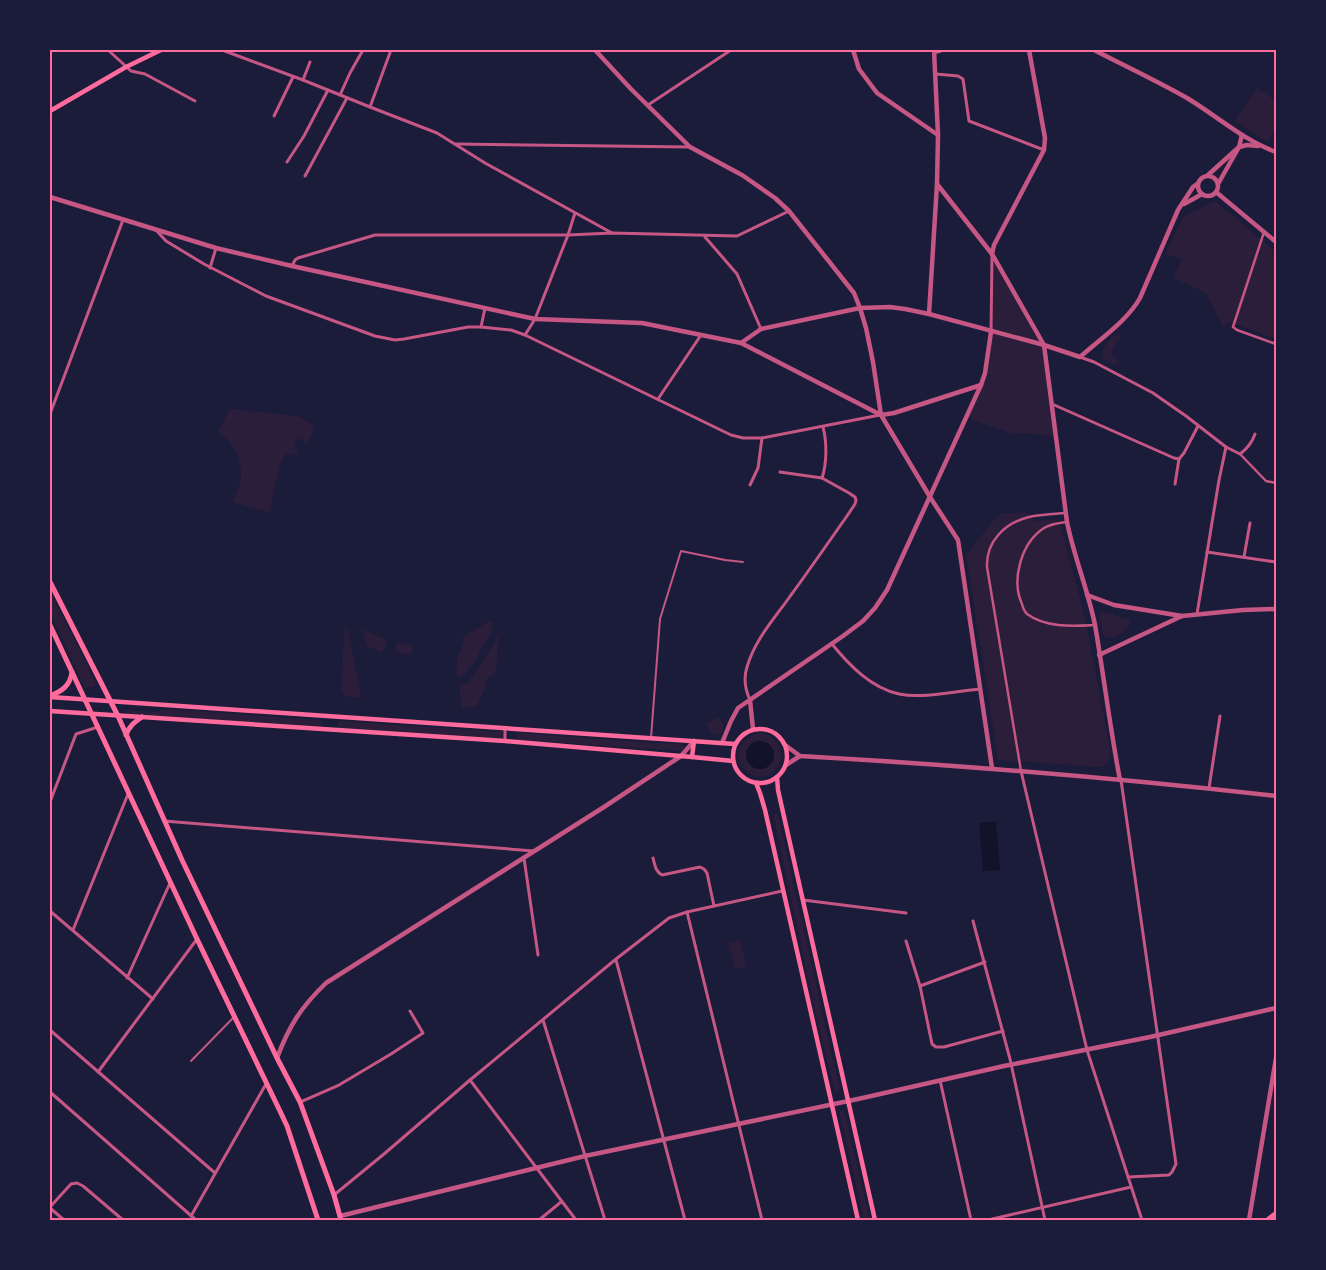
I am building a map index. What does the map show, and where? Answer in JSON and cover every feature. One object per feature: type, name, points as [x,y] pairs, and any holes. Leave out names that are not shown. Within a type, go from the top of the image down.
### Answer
[{"type":"main road","points":[[50,111],[126,67],[161,50]]},
{"type":"main road","points":[[50,582],[118,716],[164,822],[300,1102],[341,1218]]},
{"type":"main road","points":[[50,625],[286,1126],[318,1220]]},
{"type":"main road","points":[[50,697],[65,688],[71,679],[72,672]]},
{"type":"main road","points":[[50,697],[735,744]]},
{"type":"main road","points":[[50,711],[505,742],[733,761]]},
{"type":"main road","points":[[126,736],[132,724],[142,717]]},
{"type":"main road","points":[[761,728],[776,733],[782,738],[787,752],[786,765],[780,774],[777,778],[767,782],[756,783],[749,781],[739,773],[733,761],[732,755],[735,744],[743,734],[753,729],[761,728]]},
{"type":"main road","points":[[692,757],[694,741]]},
{"type":"main road","points":[[777,778],[778,790],[875,1220]]},
{"type":"main road","points":[[756,783],[765,810],[858,1220]]},
{"type":"main road","points":[[1267,1220],[1276,1213]]},
{"type":"street","points":[[108,50],[133,72],[146,74],[195,101]]},
{"type":"street","points":[[222,50],[437,133],[485,163],[612,233]]},
{"type":"street","points":[[340,95],[363,50]]},
{"type":"street","points":[[370,108],[391,50]]},
{"type":"street","points":[[595,50],[690,147],[742,175],[775,198],[789,211],[854,294],[860,308],[873,362],[881,415],[958,540],[992,768]]},
{"type":"street","points":[[648,105],[731,50]]},
{"type":"street","points":[[852,50],[860,69],[877,94],[938,135]]},
{"type":"street","points":[[929,314],[938,135],[934,52],[944,50]]},
{"type":"street","points":[[722,743],[738,708],[832,644],[862,621],[875,608],[886,590],[982,385],[991,332],[992,254],[994,245],[1044,150],[1045,138],[1030,50]]},
{"type":"street","points":[[1094,50],[1186,98],[1264,148]]},
{"type":"street","points":[[303,80],[310,62]]},
{"type":"street","points":[[936,74],[958,76],[963,79],[968,121],[1044,150]]},
{"type":"street","points":[[274,116],[293,77]]},
{"type":"street","points":[[287,162],[304,136],[328,90]]},
{"type":"street","points":[[305,176],[347,98]]},
{"type":"street","points":[[1197,184],[1198,190],[1202,194],[1209,196],[1216,192],[1218,184],[1239,147],[1242,135]]},
{"type":"street","points":[[455,144],[690,147]]},
{"type":"street","points":[[1080,357],[1127,316],[1134,307],[1178,210],[1199,179],[1208,175],[1239,147],[1251,145],[1276,152]]},
{"type":"street","points":[[1208,175],[1214,178],[1218,184]]},
{"type":"street","points":[[937,184],[992,254],[1044,346],[1067,522],[1094,625],[1120,780],[1176,1164],[1169,1175],[1128,1177]]},
{"type":"street","points":[[1216,192],[1276,242]]},
{"type":"street","points":[[1178,210],[1187,202],[1202,194]]},
{"type":"street","points":[[50,197],[216,248],[535,319],[642,323],[741,343],[881,415]]},
{"type":"street","points":[[292,266],[298,258],[375,235],[568,235],[612,233],[737,236],[789,211]]},
{"type":"street","points":[[525,335],[535,319],[575,213]]},
{"type":"street","points":[[50,414],[122,220]]},
{"type":"street","points":[[156,230],[166,241],[210,268],[266,296],[376,336],[395,340],[468,327],[511,330],[525,335],[731,435],[743,438],[762,438],[894,413],[982,385]]},
{"type":"street","points":[[1264,232],[1233,327],[1276,344]]},
{"type":"street","points":[[704,236],[737,274],[761,329]]},
{"type":"street","points":[[210,268],[216,248]]},
{"type":"street","points":[[481,327],[485,307]]},
{"type":"street","points":[[741,343],[761,329],[860,308],[890,307],[929,314],[1094,362],[1153,394],[1226,448],[1240,454],[1266,481],[1276,483]]},
{"type":"street","points":[[658,399],[701,335]]},
{"type":"street","points":[[1052,404],[1179,459]]},
{"type":"street","points":[[822,478],[826,451],[824,426]]},
{"type":"street","points":[[1175,484],[1179,459],[1198,426]]},
{"type":"street","points":[[1240,454],[1252,443],[1256,434]]},
{"type":"street","points":[[750,485],[758,468],[762,438]]},
{"type":"street","points":[[1197,614],[1226,448]]},
{"type":"street","points":[[753,729],[750,700],[744,683],[747,666],[765,630],[855,504],[855,497],[822,478],[780,472]]},
{"type":"street","points":[[1066,513],[1030,516],[1007,526],[990,546],[987,567],[1021,771],[1087,1050],[1142,1220]]},
{"type":"street","points":[[1067,522],[1044,528],[1026,548],[1018,571],[1019,599],[1025,612],[1049,624],[1094,625]]},
{"type":"street","points":[[1244,557],[1250,523]]},
{"type":"street","points":[[1207,552],[1276,562]]},
{"type":"street","points":[[1087,595],[1114,605],[1182,616],[1276,609]]},
{"type":"street","points":[[1099,655],[1182,616]]},
{"type":"street","points":[[832,644],[842,656],[872,682],[884,689],[900,694],[940,694],[981,689]]},
{"type":"street","points":[[1209,788],[1220,716]]},
{"type":"street","points":[[50,802],[76,734],[98,727]]},
{"type":"street","points":[[505,728],[505,742]]},
{"type":"street","points":[[277,1058],[297,1016],[310,998],[326,983],[681,756],[694,741]]},
{"type":"street","points":[[785,745],[800,756],[992,768],[1276,796]]},
{"type":"street","points":[[786,765],[800,756]]},
{"type":"street","points":[[73,930],[129,793]]},
{"type":"street","points":[[164,822],[535,851]]},
{"type":"street","points":[[524,858],[538,955]]},
{"type":"street","points":[[653,858],[657,873],[662,875],[700,868],[704,869],[707,873],[714,906]]},
{"type":"street","points":[[127,978],[170,883]]},
{"type":"street","points":[[334,1195],[616,959],[669,918],[687,912],[782,891]]},
{"type":"street","points":[[803,900],[906,913]]},
{"type":"street","points":[[50,910],[153,999]]},
{"type":"street","points":[[687,912],[762,1220]]},
{"type":"street","points":[[973,921],[1003,1031],[1045,1220]]},
{"type":"street","points":[[98,1072],[197,939]]},
{"type":"street","points":[[906,941],[920,986],[932,1044],[936,1047],[944,1046],[1003,1031]]},
{"type":"street","points":[[616,959],[685,1220]]},
{"type":"street","points":[[920,986],[985,962]]},
{"type":"street","points":[[341,1218],[585,1156],[831,1105],[1011,1065],[1157,1036],[1276,1008]]},
{"type":"street","points":[[300,1102],[346,1081],[423,1033],[410,1011]]},
{"type":"street","points":[[543,1020],[605,1220]]},
{"type":"street","points":[[50,1030],[215,1173]]},
{"type":"street","points":[[1249,1220],[1276,1058]]},
{"type":"street","points":[[470,1080],[576,1220]]},
{"type":"street","points":[[940,1080],[970,1220]]},
{"type":"street","points":[[191,1216],[266,1083]]},
{"type":"street","points":[[50,1092],[196,1220]]},
{"type":"street","points":[[64,1220],[50,1208],[71,1184],[77,1183],[123,1220]]},
{"type":"street","points":[[988,1220],[1131,1187]]},
{"type":"street","points":[[539,1220],[562,1202]]},
{"type":"lane","points":[[651,738],[660,618],[681,551],[743,562]]},
{"type":"lane","points":[[191,1061],[234,1017]]},
{"type":"shaded area","points":[[1257,88],[1276,101],[1276,129],[1267,142],[1234,121]]},
{"type":"shaded area","points":[[1215,201],[1276,252],[1276,339],[1230,322],[1223,327],[1207,295],[1174,278],[1181,259],[1165,254],[1183,217]]},
{"type":"shaded area","points":[[992,260],[1044,345],[1057,436],[1011,433],[967,418],[982,385],[991,343]]},
{"type":"shaded area","points":[[1118,333],[1122,338],[1116,343],[1111,355],[1120,362],[1114,365],[1102,359],[1102,354],[1106,344]]},
{"type":"shaded area","points":[[230,409],[297,416],[310,423],[314,428],[307,444],[298,437],[295,444],[298,456],[286,454],[283,458],[278,472],[270,513],[233,502],[240,483],[241,468],[233,447],[218,432]]},
{"type":"shaded area","points":[[1026,512],[1035,521],[1059,519],[1086,622],[1110,749],[1110,755],[1106,764],[1101,767],[998,760],[966,554],[999,514]]},
{"type":"shaded area","points":[[50,591],[97,686],[85,688],[50,613]]},
{"type":"shaded area","points":[[1103,612],[1128,619],[1130,622],[1129,626],[1117,636],[1106,637],[1103,634],[1099,615]]},
{"type":"shaded area","points":[[489,621],[494,624],[477,658],[462,678],[456,676],[457,658],[464,641],[462,638]]},
{"type":"shaded area","points":[[345,623],[361,694],[359,698],[346,696],[341,690]]},
{"type":"shaded area","points":[[363,629],[387,640],[385,648],[381,652],[366,646]]},
{"type":"shaded area","points":[[499,630],[496,672],[487,678],[486,686],[477,706],[462,708],[459,685],[469,683],[495,641]]},
{"type":"shaded area","points":[[397,642],[413,645],[412,654],[395,651]]},
{"type":"shaded area","points":[[163,709],[319,720],[322,725],[319,727],[127,714],[126,712],[127,710],[157,712]]},
{"type":"shaded area","points":[[718,717],[723,728],[722,733],[716,735],[709,732],[707,723]]},
{"type":"shaded area","points":[[339,721],[503,732],[505,738],[340,728],[337,727]]},
{"type":"shaded area","points":[[759,733],[770,736],[777,742],[781,750],[778,766],[773,772],[765,776],[755,776],[748,773],[741,766],[738,758],[739,748],[745,740]],"holes":[[[761,741],[767,767],[753,767],[747,760],[752,743]]]},
{"type":"shaded area","points":[[517,734],[681,744],[685,747],[681,751],[518,740]]},
{"type":"shaded area","points":[[760,741],[770,745],[774,755],[770,765],[760,769],[750,765],[746,755],[750,745]]},
{"type":"shaded area","points":[[773,814],[778,814],[840,1091],[835,1092],[817,1020]]},
{"type":"shaded area","points":[[996,821],[1000,870],[983,871],[979,823]]},
{"type":"shaded area","points":[[740,940],[747,966],[735,969],[728,943]]},
{"type":"shaded area","points":[[844,1110],[870,1220],[864,1220],[839,1111]]}]
